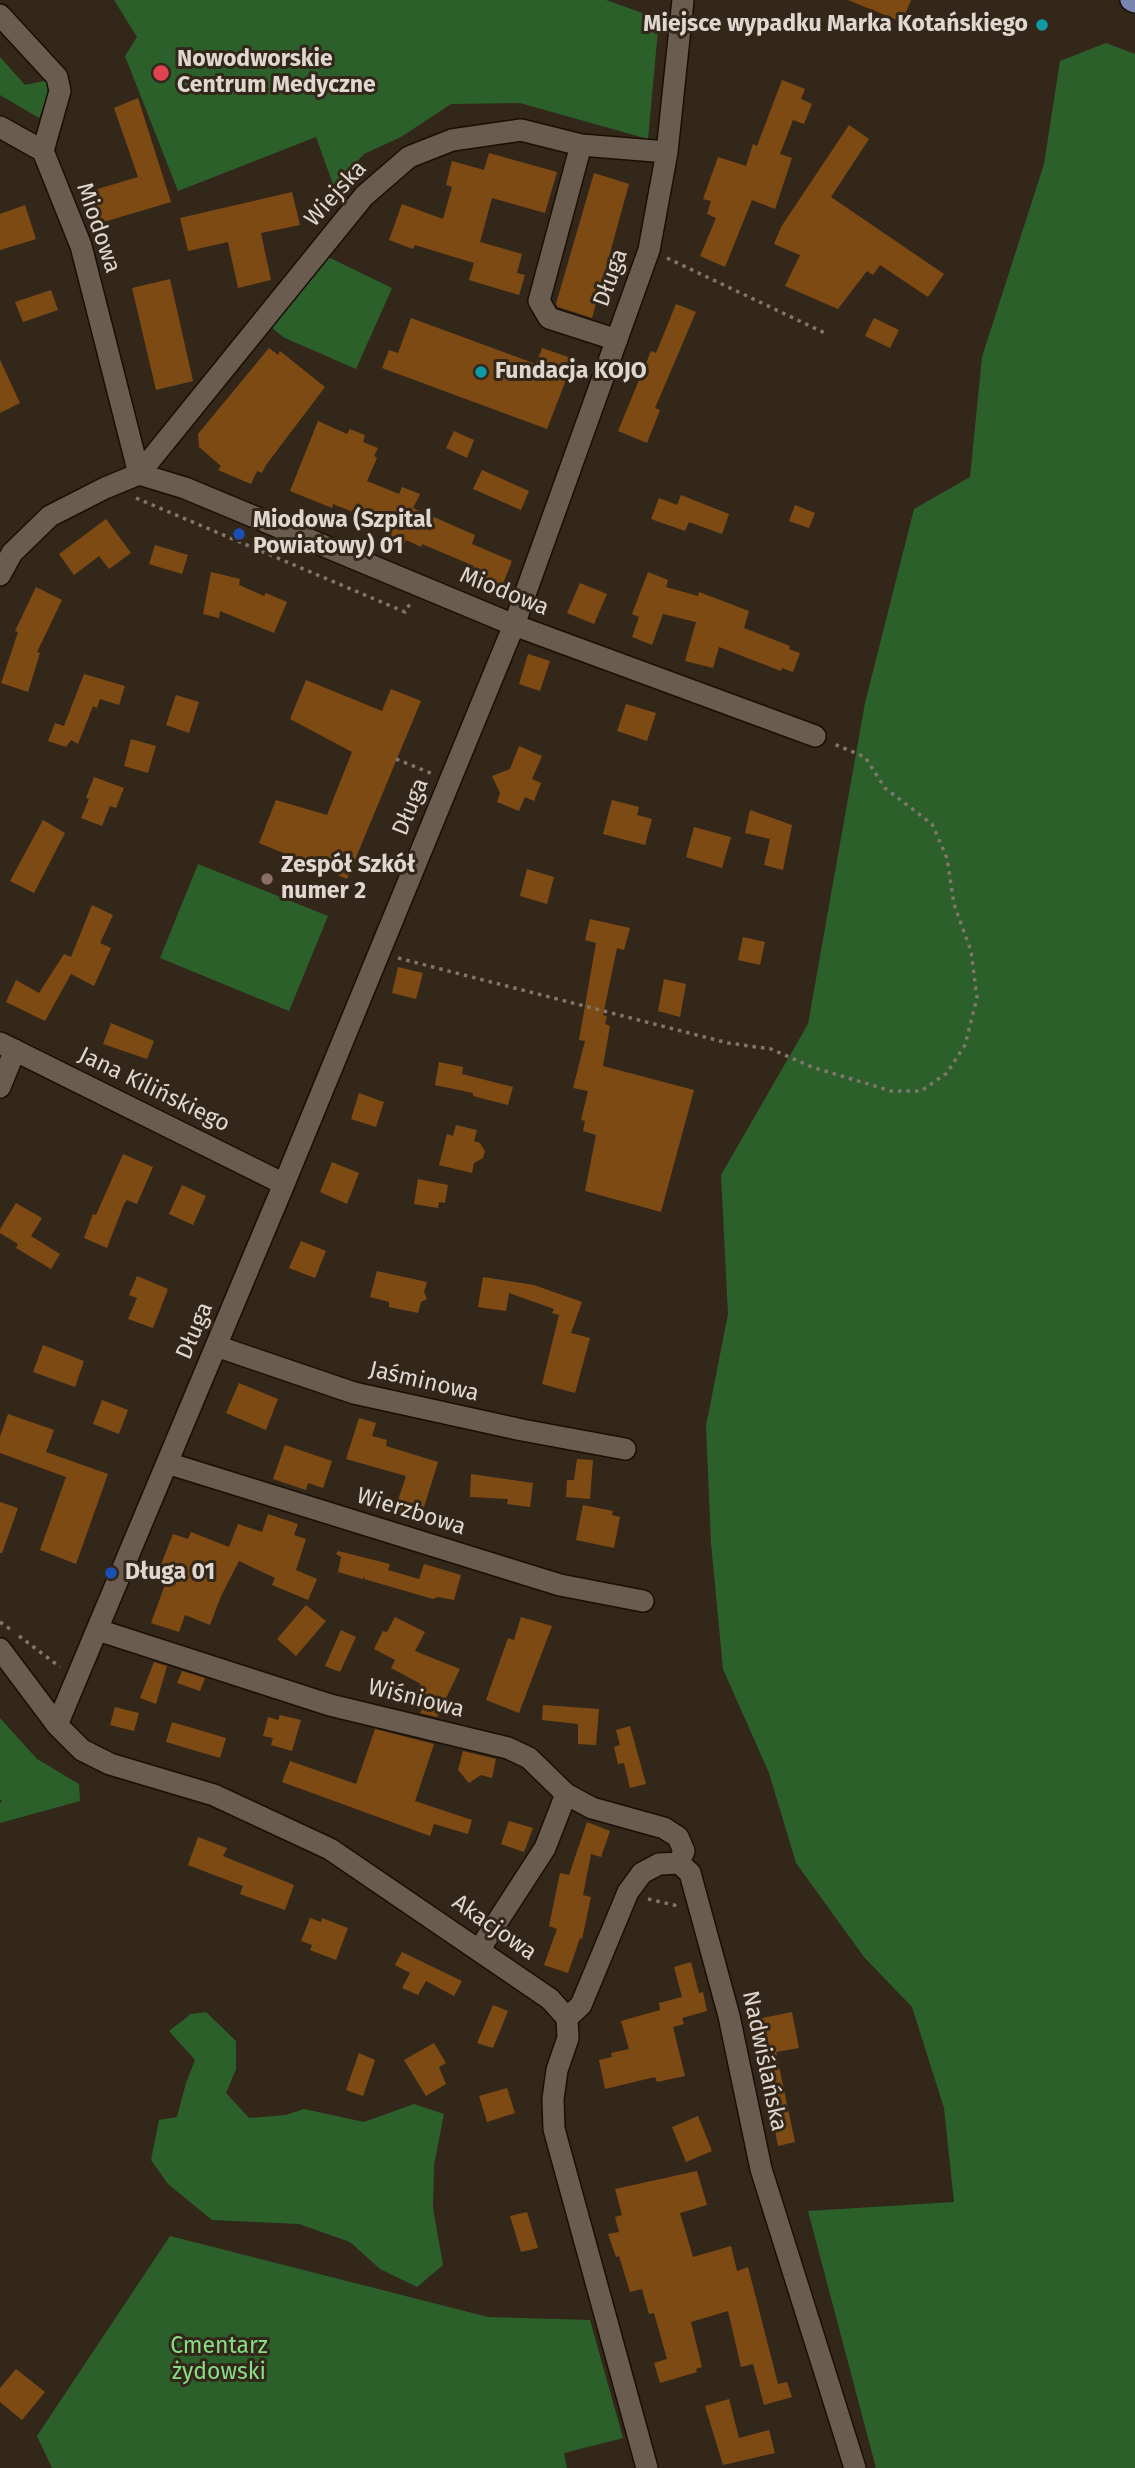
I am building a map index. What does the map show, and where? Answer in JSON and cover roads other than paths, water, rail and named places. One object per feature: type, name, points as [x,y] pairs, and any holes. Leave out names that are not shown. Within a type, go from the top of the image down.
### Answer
[{"type":"street","name":"Długa","points":[[57,1726],[514,625],[617,340],[659,254],[683,0]]},
{"type":"street","points":[[0,15],[57,77],[60,91],[43,151],[0,127]]},
{"type":"street","name":"Wiejska","points":[[139,474],[364,196],[410,157],[452,140],[521,130],[580,145],[667,152]]},
{"type":"street","points":[[580,145],[539,301],[549,318],[617,340]]},
{"type":"street","name":"Miodowa","points":[[43,151],[80,243],[139,474],[185,488],[514,625],[815,736]]},
{"type":"street","points":[[0,575],[12,553],[50,516],[139,474]]},
{"type":"street","points":[[0,1087],[8,1047]]},
{"type":"street","name":"Jana Kilińskiego","points":[[8,1047],[284,1184]]},
{"type":"street","name":"Jaśminowa","points":[[216,1346],[354,1393],[522,1430],[625,1449]]},
{"type":"street","name":"Wierzbowa","points":[[167,1462],[560,1585],[643,1601]]},
{"type":"street","name":"Wiśniowa","points":[[98,1630],[330,1705],[508,1748],[530,1758],[566,1794],[592,1808],[664,1828],[678,1837],[684,1851],[679,1863]]},
{"type":"street","name":"Akacjowa","points":[[0,1649],[57,1726],[82,1750],[110,1764],[214,1794],[330,1849],[550,1998],[568,2018]]},
{"type":"street","points":[[479,1950],[545,1848],[566,1794]]},
{"type":"street","points":[[647,2468],[554,2129],[553,2099],[557,2070],[568,2038],[568,2018],[581,2005],[627,1895],[642,1873],[659,1864],[679,1863]]},
{"type":"street","name":"Nadwiślańska","points":[[679,1863],[690,1873],[729,2016],[761,2169],[855,2468]]},
{"type":"place","name":"Miejsce wypadku Marka Kotańskiego","points":[[1042,25]]},
{"type":"place","name":"Nowodworskie Centrum Medyczne","points":[[161,73]]},
{"type":"place","name":"Fundacja KOJO","points":[[481,372]]},
{"type":"place","name":"Miodowa (Szpital Powiatowy) 01","points":[[239,534]]},
{"type":"place","name":"Zespół Szkół numer 2","points":[[267,879]]},
{"type":"place","name":"Długa 01","points":[[111,1573]]},
{"type":"park label","name":"Cmentarz żydowski","points":[[219,2360]]}]
